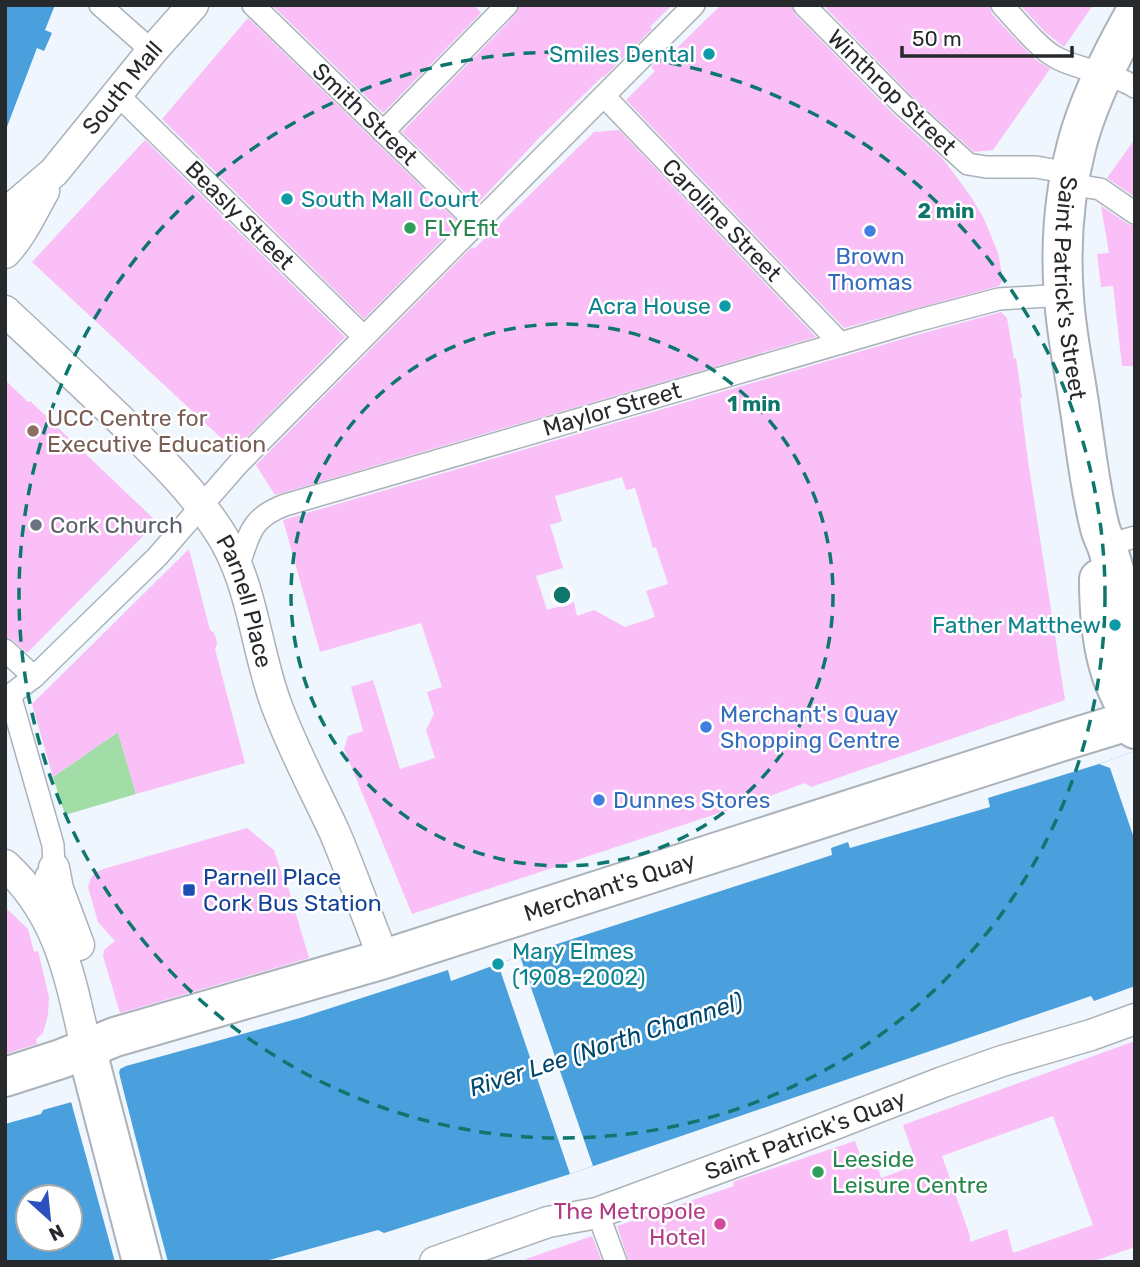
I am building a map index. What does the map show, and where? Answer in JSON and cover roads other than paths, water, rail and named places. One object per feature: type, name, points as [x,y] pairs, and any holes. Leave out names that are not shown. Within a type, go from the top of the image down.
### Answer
[{"type":"highway","name":"Saint Patrick's Street","points":[[1135,13],[1119,80],[1077,142],[1064,226],[1063,295],[1087,452],[1114,537],[1135,661]]},
{"type":"highway","name":"Saint Patrick's Street","points":[[1114,537],[1099,608],[1110,671],[1119,696],[1134,716]]},
{"type":"highway","name":"Merchant's Quay","points":[[5,1077],[61,1059],[90,1063],[132,1031],[384,959],[1134,716]]},
{"type":"highway","points":[[90,1063],[142,1262]]},
{"type":"main road","name":"South Mall","points":[[5,214],[54,172],[193,5]]},
{"type":"main road","name":"South Mall","points":[[5,253],[28,220],[54,172]]},
{"type":"main road","name":"Parnell Place","points":[[5,311],[184,483],[229,547],[238,568],[290,742],[335,833],[384,959]]},
{"type":"main road","points":[[5,865],[41,906],[84,994]]},
{"type":"main road","points":[[54,868],[84,994],[90,1063]]},
{"type":"main road","name":"Saint Patrick's Quay","points":[[435,1262],[548,1222],[597,1213],[943,1082],[1135,1019]]},
{"type":"street","points":[[100,5],[152,51]]},
{"type":"street","name":"Smith Street","points":[[253,5],[477,223]]},
{"type":"street","points":[[28,889],[54,868],[53,845],[8,697],[34,677],[157,556],[252,450],[694,5]]},
{"type":"street","name":"Winthrop Street","points":[[804,5],[902,104],[968,164],[986,167],[1036,167],[1101,189],[1135,213]]},
{"type":"street","points":[[1002,5],[1049,53],[1119,80]]},
{"type":"street","points":[[383,132],[498,8]]},
{"type":"street","name":"Beasly Street","points":[[117,94],[364,337]]},
{"type":"street","name":"Caroline Street","points":[[604,96],[839,343]]},
{"type":"street","name":"Maylor Street","points":[[238,568],[256,521],[285,505],[999,299],[1063,295]]},
{"type":"street","points":[[5,650],[34,677]]},
{"type":"street","points":[[601,1222],[616,1262]]},
{"type":"water","points":[[5,5],[55,5],[45,30],[52,33],[44,51],[37,48],[5,132]]},
{"type":"water","name":"River Lee (North Channel)","points":[[1135,751],[1135,986],[1094,1001],[1091,996],[570,1174],[384,1233],[378,1230],[262,1262],[5,1262],[5,1124],[41,1114],[43,1110],[122,1088],[119,1073],[120,1069],[126,1066],[300,1018],[448,970],[451,981],[832,855],[831,848],[848,842],[850,848],[990,807],[988,798]]},
{"type":"place","name":"Smiles Dental","points":[[709,54]]},
{"type":"place","name":"South Mall Court","points":[[287,199]]},
{"type":"place","name":"FLYEfit","points":[[410,228]]},
{"type":"place","name":"Brown Thomas","points":[[870,231]]},
{"type":"place","name":"Acra House","points":[[725,306]]},
{"type":"place","name":"UCC Centre for Executive Education","points":[[33,431]]},
{"type":"place","name":"Cork Church","points":[[36,525]]},
{"type":"place","name":"Father Matthew","points":[[1115,625]]},
{"type":"place","name":"Merchant's Quay Shopping Centre","points":[[706,727]]},
{"type":"place","name":"Dunnes Stores","points":[[599,800]]},
{"type":"place","name":"Parnell Place Cork Bus Station","points":[[189,890]]},
{"type":"place","name":"Mary Elmes (1908-2002)","points":[[498,964]]},
{"type":"place","name":"Leeside Leisure Centre","points":[[818,1172]]},
{"type":"place","name":"The Metropole Hotel","points":[[720,1224]]}]
